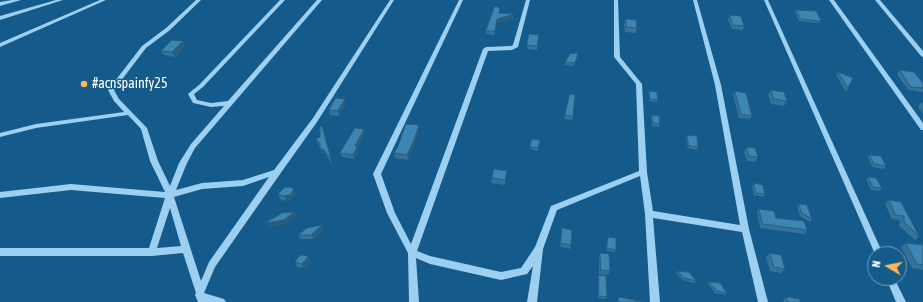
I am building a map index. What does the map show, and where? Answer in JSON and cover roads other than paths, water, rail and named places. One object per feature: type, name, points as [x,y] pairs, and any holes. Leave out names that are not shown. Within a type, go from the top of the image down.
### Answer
[{"type":"street","points":[[0,4],[19,0]]},
{"type":"street","points":[[0,18],[61,0]]},
{"type":"street","points":[[0,45],[104,0]]},
{"type":"street","points":[[199,0],[144,47],[111,90],[116,100],[144,128],[154,161],[170,195],[201,298]]},
{"type":"street","points":[[230,103],[211,105],[194,102],[191,94],[202,86],[283,0]]},
{"type":"street","points":[[152,252],[182,163],[193,146],[320,0]]},
{"type":"street","points":[[201,298],[212,265],[315,120],[392,0]]},
{"type":"street","points":[[461,0],[377,174],[391,213],[412,253],[430,260],[501,276],[524,271],[539,249]]},
{"type":"street","points":[[414,302],[412,253],[486,49],[512,48],[516,46],[528,0]]},
{"type":"street","points":[[616,0],[617,57],[639,84],[643,172],[649,214],[655,302]]},
{"type":"street","points":[[695,0],[718,85],[745,229],[763,302]]},
{"type":"street","points":[[766,0],[875,246]]},
{"type":"street","points":[[831,0],[923,128]]},
{"type":"street","points":[[877,0],[923,55]]},
{"type":"street","points":[[0,135],[36,126],[129,113]]},
{"type":"street","points":[[0,195],[71,187],[170,195],[202,186],[243,183],[277,172]]},
{"type":"street","points":[[532,302],[539,249],[554,208],[643,172]]},
{"type":"street","points":[[649,214],[745,229]]},
{"type":"street","points":[[0,252],[152,252],[186,249]]},
{"type":"street","points":[[894,286],[901,302]]},
{"type":"street","points":[[201,298],[221,302]]},
{"type":"place","name":"#acnspainfy25","points":[[84,84]]}]
